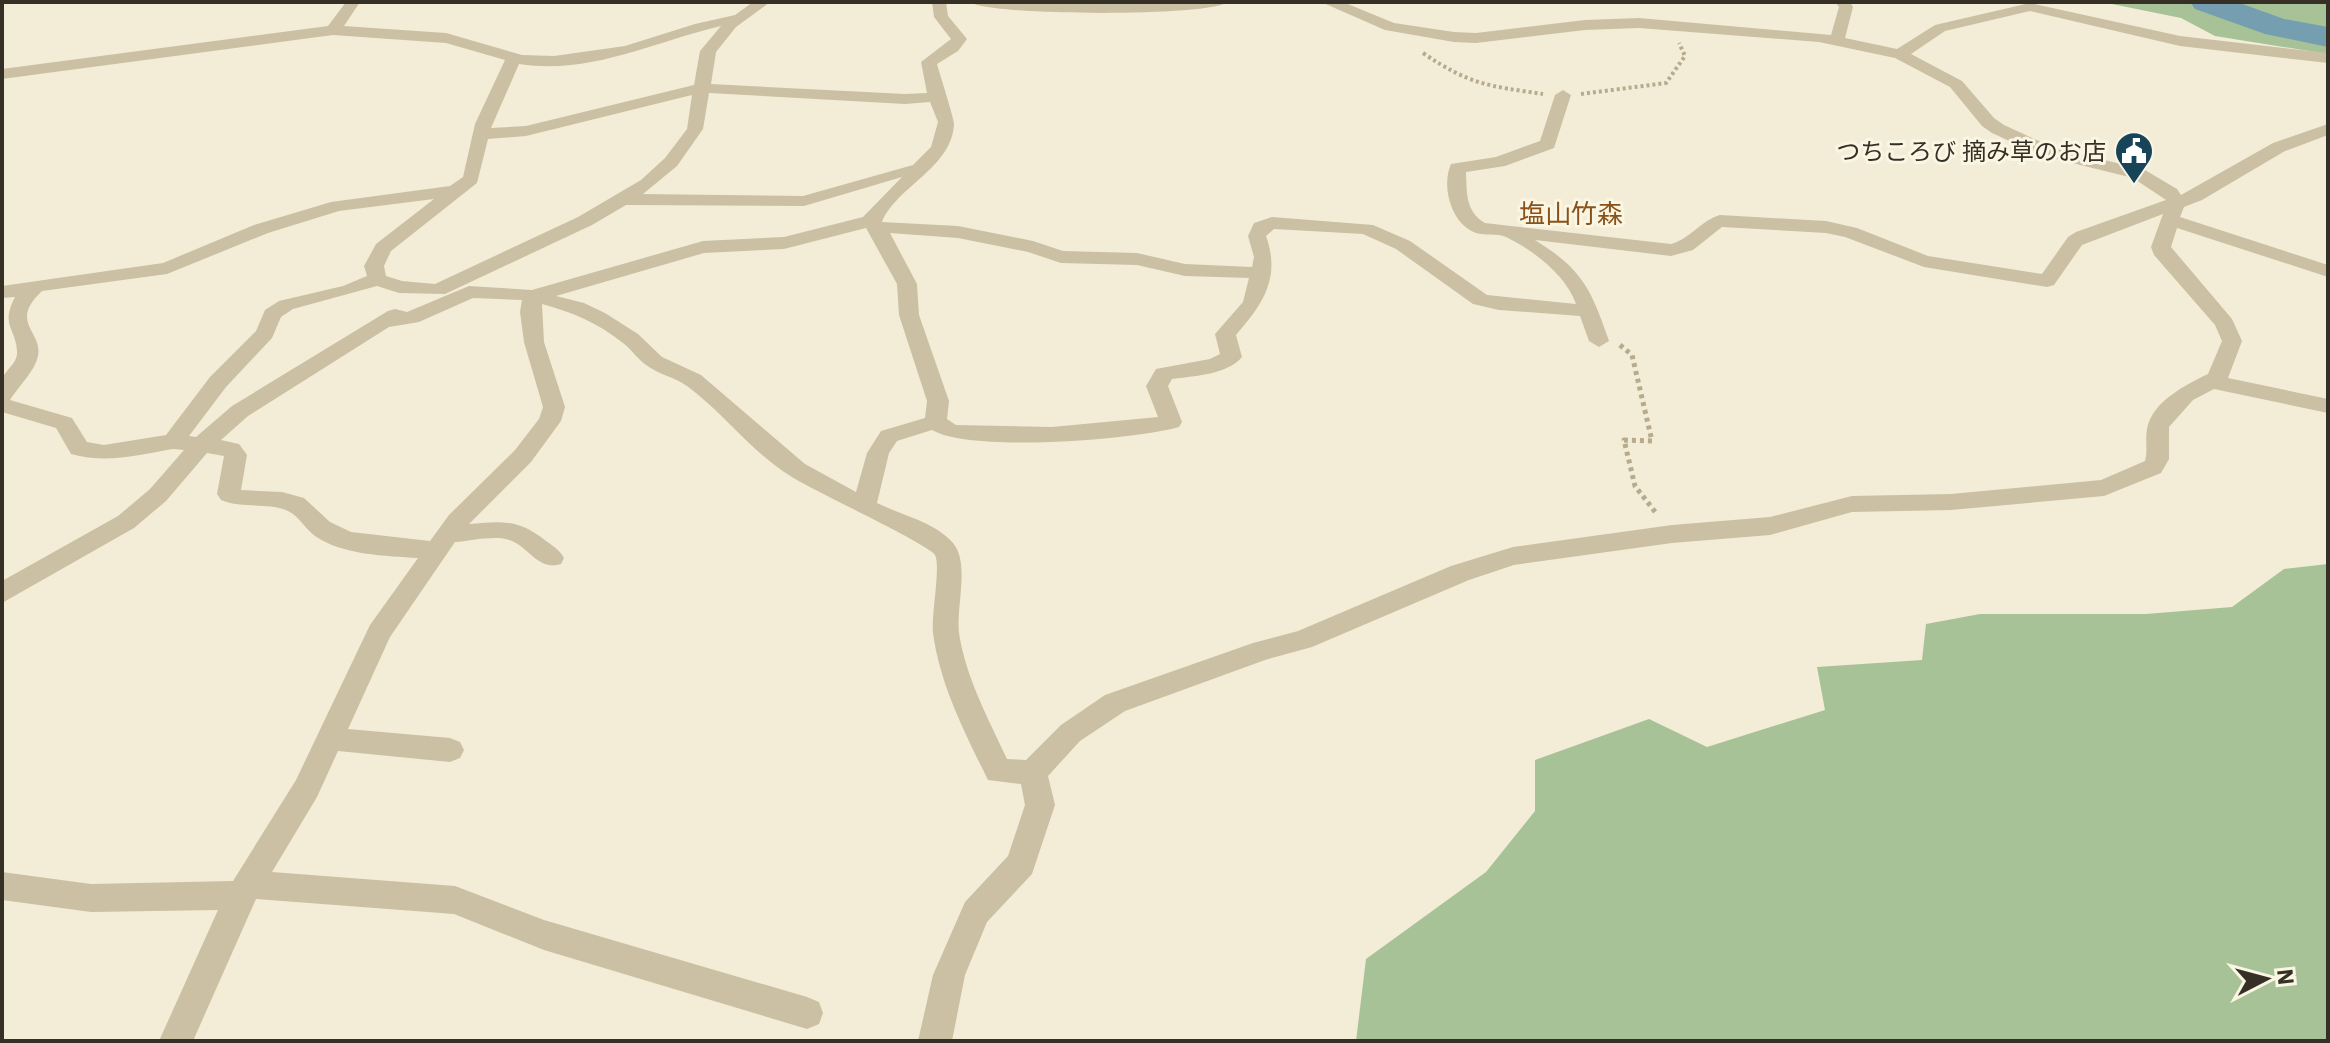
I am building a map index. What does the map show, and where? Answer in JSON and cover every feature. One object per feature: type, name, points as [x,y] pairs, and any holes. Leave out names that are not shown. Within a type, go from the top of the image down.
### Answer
[{"type":"street","points":[[333,30],[353,2]]},
{"type":"street","points":[[2,593],[126,522],[158,495],[201,444],[240,411],[438,290],[585,221],[663,170],[687,143],[699,114],[708,51],[736,19],[763,2]]},
{"type":"street","points":[[873,224],[882,204],[939,148],[946,122],[936,97],[929,62],[953,48],[959,39],[941,17],[939,2]]},
{"type":"street","points":[[977,2],[1019,6],[1153,8],[1207,6],[1221,2]]},
{"type":"street","points":[[935,1041],[949,975],[976,912],[1021,864],[1040,805],[1033,773],[1046,756],[1100,710],[1262,650],[1303,640],[1460,573],[1513,556],[1672,534],[1770,526],[1852,504],[1951,502],[2104,488],[2153,467],[2158,459],[2158,427],[2169,410],[2185,395],[2211,381],[2223,370],[2232,341],[2225,323],[2164,255],[2161,247],[2172,211],[2171,193],[2139,174],[2046,151],[1998,129],[1944,75],[1900,54],[1837,39],[1673,25],[1604,23],[1476,38],[1401,29],[1328,2]]},
{"type":"street","points":[[1837,39],[1846,7],[1842,2]]},
{"type":"street","points":[[1900,54],[1940,28],[2019,8],[2048,10],[2180,41],[2328,58]]},
{"type":"street","points":[[2,74],[333,30],[412,33],[462,41],[507,53],[514,58],[595,57],[638,49],[714,22],[736,19]]},
{"type":"street","points":[[377,279],[374,266],[383,248],[457,191],[474,173],[481,134],[514,58]]},
{"type":"street","points":[[481,134],[526,131],[702,88],[905,99],[936,97]]},
{"type":"street","points":[[1563,95],[1548,144],[1499,162],[1457,168],[1461,215],[1480,228],[1671,250],[1684,249],[1707,225],[1720,221],[1826,227],[1850,232],[1924,261],[2047,281],[2075,241],[2172,211],[2279,147],[2328,129]]},
{"type":"street","points":[[623,199],[804,201],[899,172],[920,169]]},
{"type":"street","points":[[2,292],[167,268],[261,229],[337,206],[457,191]]},
{"type":"street","points":[[2172,211],[2328,271]]},
{"type":"street","points":[[864,506],[878,453],[889,436],[935,422],[952,432],[1052,435],[1171,422],[1157,386],[1164,374],[1215,365],[1231,357],[1225,334],[1253,303],[1264,257],[1257,236],[1261,227],[1288,222],[1366,229],[1403,245],[1480,300],[1589,311]]},
{"type":"street","points":[[873,224],[907,284],[909,315],[938,401],[935,422]]},
{"type":"street","points":[[533,296],[703,247],[784,243],[873,224],[958,232],[1033,247],[1061,257],[1137,259],[1185,270],[1260,273]]},
{"type":"street","points":[[1508,232],[1555,261],[1581,290],[1599,341]]},
{"type":"street","points":[[173,441],[218,382],[265,333],[272,314],[286,305],[349,290],[377,279],[399,287],[438,290]]},
{"type":"street","points":[[2,395],[27,359],[28,348],[16,330],[15,320],[24,295],[32,289]]},
{"type":"street","points":[[383,322],[412,318],[469,292],[533,296],[577,307],[631,339],[655,362],[693,380],[797,470],[934,539],[946,551],[950,567],[945,599],[946,631],[954,674],[998,771],[1033,773]]},
{"type":"street","points":[[176,1041],[245,889],[307,788],[379,632],[442,542],[523,456],[550,421],[554,407],[534,342],[530,312],[533,296]]},
{"type":"street","points":[[2211,381],[2328,406]]},
{"type":"street","points":[[2,405],[64,423],[79,449],[104,453],[173,441],[231,449],[236,455],[229,494],[235,498],[261,497],[294,503],[330,533],[392,547],[442,542],[505,530],[519,533],[552,558]]},
{"type":"street","points":[[329,739],[450,750]]},
{"type":"street","points":[[2,886],[91,898],[245,889],[455,900],[544,935],[807,1013]]},
{"type":"path","points":[[1401,29],[1417,50],[1477,84],[1563,95],[1636,89],[1666,83],[1685,56],[1673,25]]},
{"type":"path","points":[[1599,341],[1623,346],[1632,355],[1652,441],[1624,440],[1635,486],[1672,534]]},
{"type":"green space","points":[[2102,2],[2328,2],[2328,54],[2215,36],[2181,18]]},
{"type":"green space","points":[[2328,564],[2328,1041],[1356,1041],[1366,959],[1486,872],[1535,811],[1535,760],[1649,719],[1707,747],[1825,710],[1817,667],[1922,660],[1926,624],[1980,614],[2146,614],[2232,607],[2284,569]]},
{"type":"waterway","points":[[2206,2],[2277,27],[2328,37]]},
{"type":"place","name":"つちころび 摘み草のお店","points":[[2134,185]]},
{"type":"district","name":"塩山竹森","points":[[1571,213]]}]
